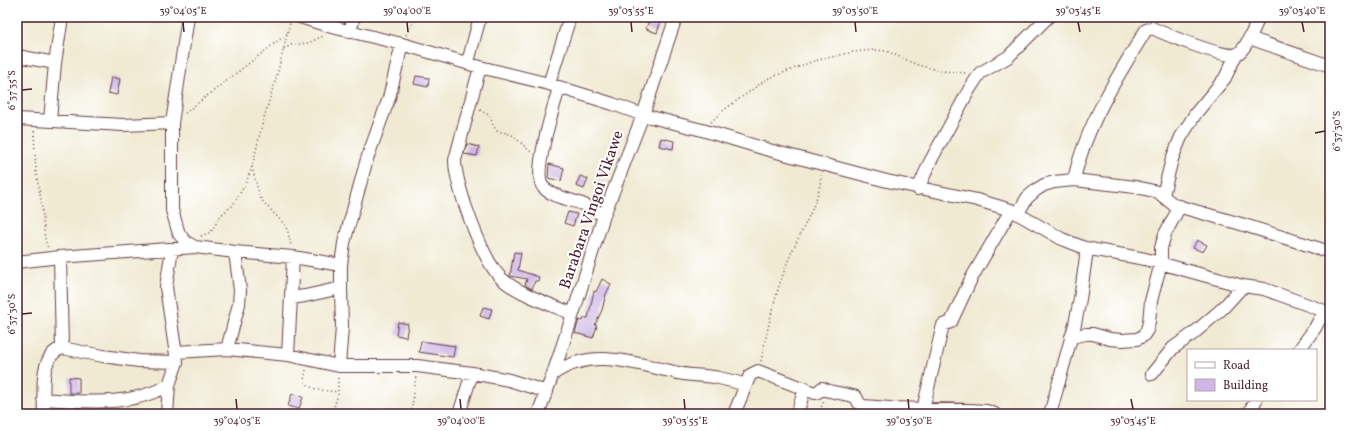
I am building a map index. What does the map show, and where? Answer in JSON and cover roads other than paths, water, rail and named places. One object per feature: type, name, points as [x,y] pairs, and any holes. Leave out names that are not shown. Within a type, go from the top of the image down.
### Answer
[{"type":"street","points":[[50,121],[55,63],[62,17]]},
{"type":"street","points":[[188,17],[172,124],[172,210],[179,234],[190,244]]},
{"type":"street","points":[[350,32],[354,17]]},
{"type":"street","points":[[468,62],[480,17]]},
{"type":"street","points":[[570,17],[554,86],[541,162],[540,182],[548,191],[604,215]]},
{"type":"street","name":"Barabara Vingoi Vikawe","points":[[538,414],[547,392],[573,314],[604,215],[642,115],[676,17]]},
{"type":"street","points":[[918,189],[930,162],[969,90],[980,73],[1008,57],[1048,17]]},
{"type":"street","points":[[1163,195],[1172,159],[1181,137],[1196,113],[1225,78],[1236,55],[1240,52],[1249,38],[1259,17]]},
{"type":"street","points":[[295,20],[332,27],[468,62],[480,67],[554,86],[613,104],[642,115],[702,130],[769,150],[918,189],[977,200],[1015,211],[1062,238],[1085,248],[1160,263],[1243,286],[1264,289],[1327,312],[1300,349]]},
{"type":"street","points":[[1074,180],[1079,160],[1115,80],[1146,30],[1152,28],[1217,52],[1236,55]]},
{"type":"street","points":[[1249,38],[1330,66]]},
{"type":"street","points":[[339,366],[342,327],[340,288],[344,243],[367,159],[388,98],[402,44]]},
{"type":"street","points":[[17,56],[55,63]]},
{"type":"street","points":[[480,67],[455,160],[455,166],[472,225],[483,250],[493,268],[502,279],[520,291],[573,314]]},
{"type":"street","points":[[17,119],[123,125],[172,124]]},
{"type":"street","points":[[923,409],[943,324],[951,322],[971,279],[1015,211],[1027,198],[1044,185],[1054,182],[1074,180],[1136,187],[1158,192],[1174,205],[1330,252]]},
{"type":"street","points":[[1071,337],[1093,334],[1110,339],[1122,340],[1137,339],[1143,336],[1147,330],[1149,322],[1152,293],[1160,263],[1161,248],[1165,234],[1180,206]]},
{"type":"street","points":[[17,262],[172,248],[190,244],[235,252],[293,256],[341,265]]},
{"type":"street","points":[[167,414],[170,385],[176,357],[166,286],[172,248]]},
{"type":"street","points":[[1050,414],[1080,299],[1086,257],[1085,248]]},
{"type":"street","points":[[227,349],[239,304],[240,290],[235,252]]},
{"type":"street","points":[[288,355],[293,256]]},
{"type":"street","points":[[60,257],[62,348]]},
{"type":"street","points":[[1152,374],[1173,348],[1194,333],[1223,308],[1243,286]]},
{"type":"street","points":[[291,298],[315,295],[340,288]]},
{"type":"street","points":[[44,414],[43,399],[45,368],[52,354],[62,348],[139,361],[227,349],[288,355],[339,366],[417,366],[472,372],[509,380],[547,392]]},
{"type":"street","points":[[553,374],[562,368],[577,362],[616,359],[674,372],[718,378],[746,385]]},
{"type":"street","points":[[734,414],[750,375],[758,371],[815,393],[822,388],[856,397],[859,403],[863,406],[987,411],[995,414]]},
{"type":"street","points":[[459,414],[472,372]]},
{"type":"street","points":[[43,399],[113,402],[157,392],[170,385]]},
{"type":"street","points":[[797,414],[805,388]]},
{"type":"street","points":[[1248,414],[1255,401]]}]
